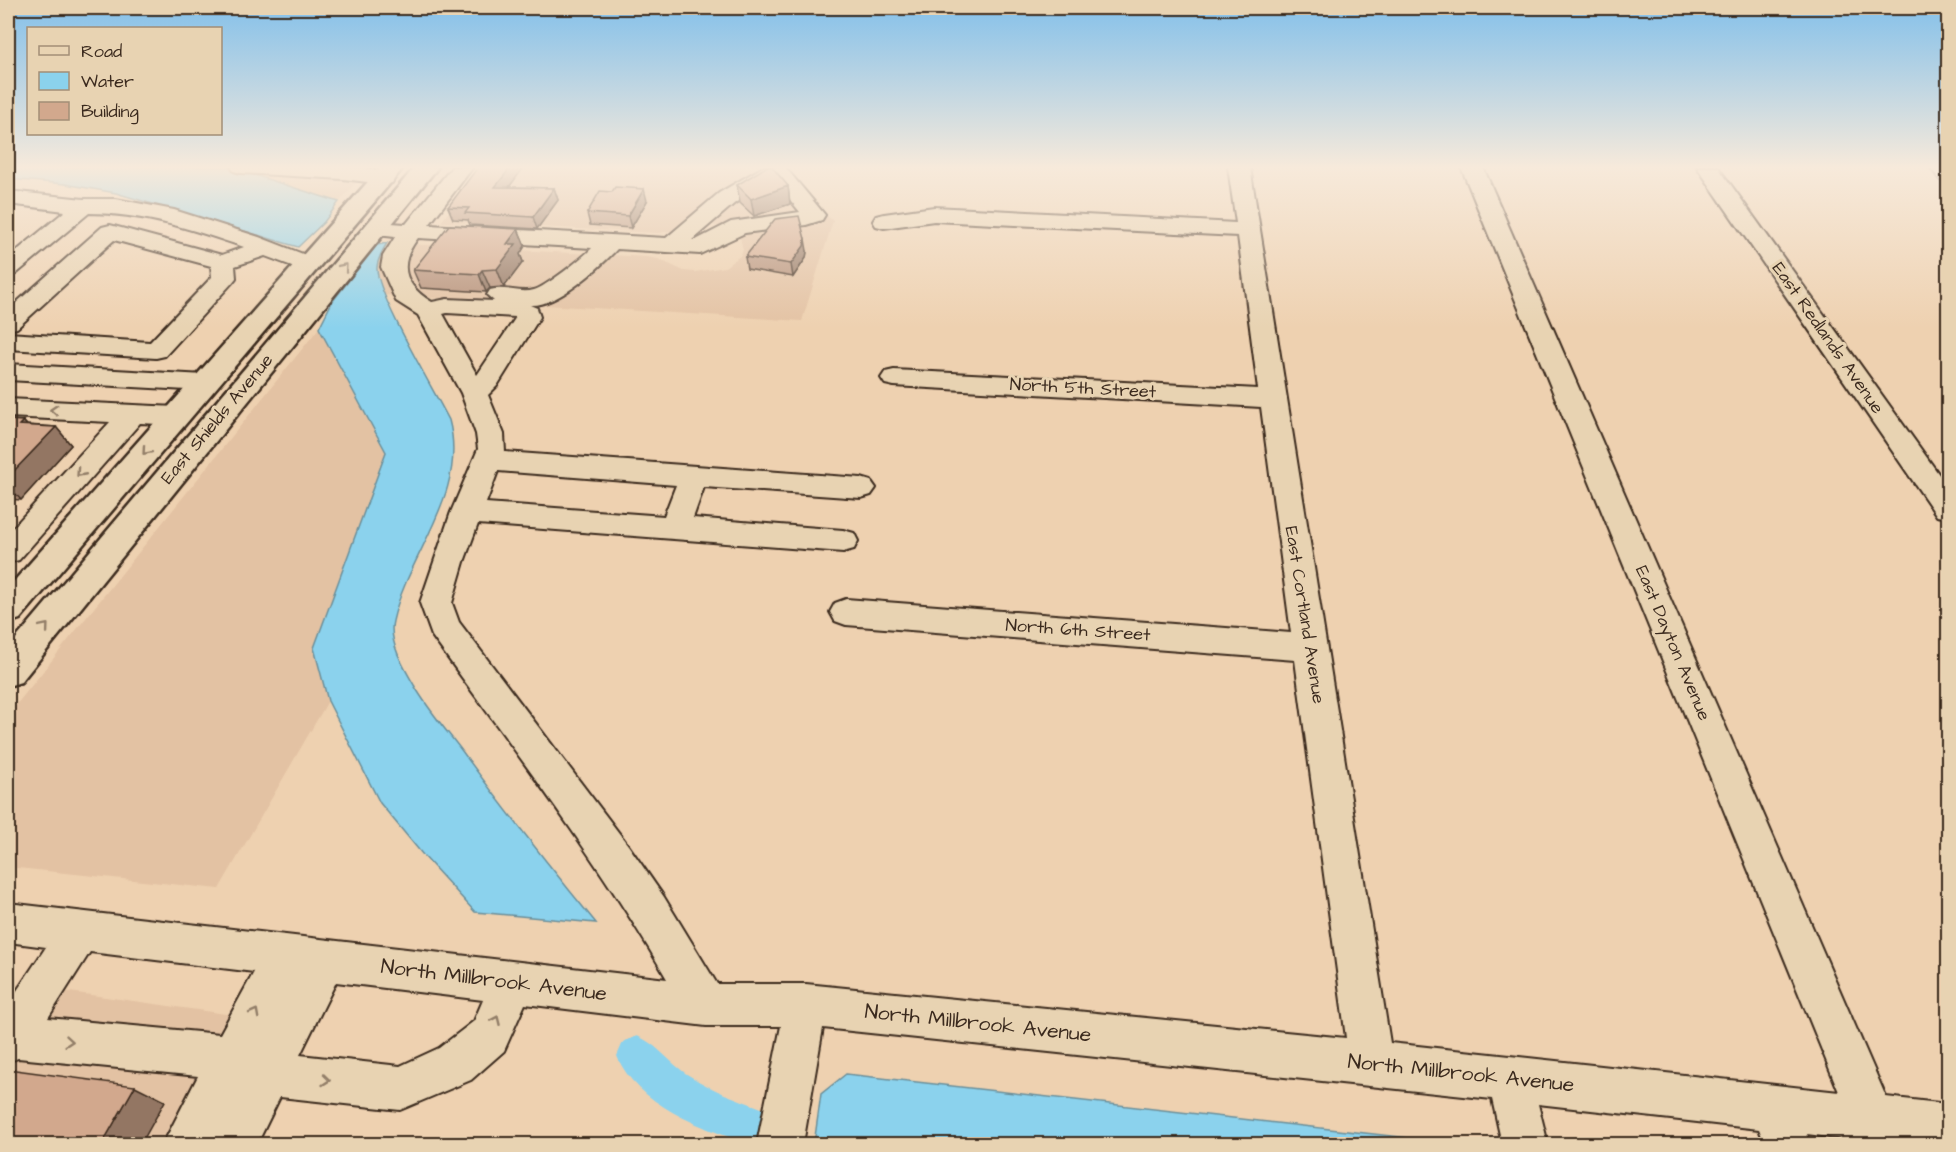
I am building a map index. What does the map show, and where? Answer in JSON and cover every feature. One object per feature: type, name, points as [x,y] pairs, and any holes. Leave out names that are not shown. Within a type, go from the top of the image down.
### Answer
[{"type":"main road","name":"East Shields Avenue","points":[[8,610],[346,221]]},
{"type":"main road","points":[[370,221],[370,225],[376,229]]},
{"type":"main road","name":"East Shields Avenue","points":[[8,672],[383,221]]},
{"type":"main road","points":[[240,391],[251,353],[316,275],[317,268],[308,264]]},
{"type":"street","points":[[8,268],[66,221]]},
{"type":"street","points":[[185,221],[308,264]]},
{"type":"street","points":[[420,221],[395,256],[393,267],[405,296],[428,310],[474,393],[492,442],[488,460],[466,512],[436,603],[444,627],[614,858],[650,911],[706,1005]]},
{"type":"street","points":[[672,245],[700,221]]},
{"type":"street","points":[[376,229],[700,247],[739,227],[784,221]]},
{"type":"street","points":[[1067,221],[1248,230]]},
{"type":"street","name":"East Cortland Avenue","points":[[1247,221],[1371,1063]]},
{"type":"street","name":"East Dayton Avenue","points":[[1495,221],[1873,1120]]},
{"type":"street","name":"East Redlands Avenue","points":[[1745,221],[1948,508]]},
{"type":"street","points":[[8,323],[110,232],[223,262],[265,248]]},
{"type":"street","points":[[402,289],[539,298],[592,262],[611,242]]},
{"type":"street","points":[[156,350],[224,278],[223,262]]},
{"type":"street","points":[[428,310],[447,306],[522,310],[528,313],[528,317],[488,380],[474,393]]},
{"type":"street","points":[[8,341],[156,350],[175,363],[213,374]]},
{"type":"street","points":[[8,372],[213,374]]},
{"type":"street","name":"North 5th Street","points":[[894,378],[1273,399]]},
{"type":"street","points":[[8,408],[176,417]]},
{"type":"street","points":[[8,552],[133,414]]},
{"type":"street","points":[[488,460],[861,488]]},
{"type":"street","points":[[674,528],[694,476]]},
{"type":"street","points":[[466,512],[843,541]]},
{"type":"street","name":"North 6th Street","points":[[846,612],[1311,648]]},
{"type":"street","name":"North Millbrook Avenue","points":[[10,927],[80,932],[706,1005],[806,1005],[1371,1063],[1510,1079],[1782,1126],[1873,1120],[1948,1127]]},
{"type":"street","points":[[80,932],[9,1038],[240,1071],[400,1088],[455,1064],[489,1036],[513,982]]},
{"type":"street","points":[[186,1144],[240,1071],[305,958]]},
{"type":"street","points":[[780,1144],[806,1005]]},
{"type":"street","points":[[233,1144],[240,1071]]},
{"type":"street","points":[[1510,1079],[1525,1144]]},
{"type":"shaded area","points":[[833,221],[802,321],[384,295],[377,270],[379,256],[387,243],[647,257],[658,259],[684,271],[695,272],[725,267],[740,256],[743,250],[740,237],[734,232],[728,228],[712,225],[658,233],[441,222]]},
{"type":"shaded area","points":[[319,328],[386,452],[314,648],[328,701],[219,889],[8,867],[8,715]]},
{"type":"shaded area","points":[[8,984],[268,1020],[206,1144],[8,1144]]},
{"type":"water","points":[[210,221],[325,221],[298,247]]},
{"type":"water","points":[[387,243],[377,265],[379,281],[407,343],[449,420],[453,447],[451,473],[444,498],[411,571],[393,621],[395,646],[419,694],[528,838],[596,923],[475,912],[380,803],[328,701],[314,648],[386,452],[319,328],[332,302],[377,245]]},
{"type":"water","points":[[846,1074],[1444,1142],[1444,1144],[814,1144],[821,1094]]},
{"type":"building","points":[[774,221],[800,221],[805,239],[804,246],[791,264],[745,257]]},
{"type":"building","points":[[449,225],[518,229],[507,244],[516,244],[497,269],[482,270],[479,274],[413,270]]},
{"type":"building","points":[[8,420],[23,421],[19,425],[56,427],[8,477]]},
{"type":"building","points":[[8,1069],[135,1086],[102,1144],[8,1144]]},
{"type":"waterway","points":[[637,1056],[673,1089],[708,1109],[749,1124]]}]
